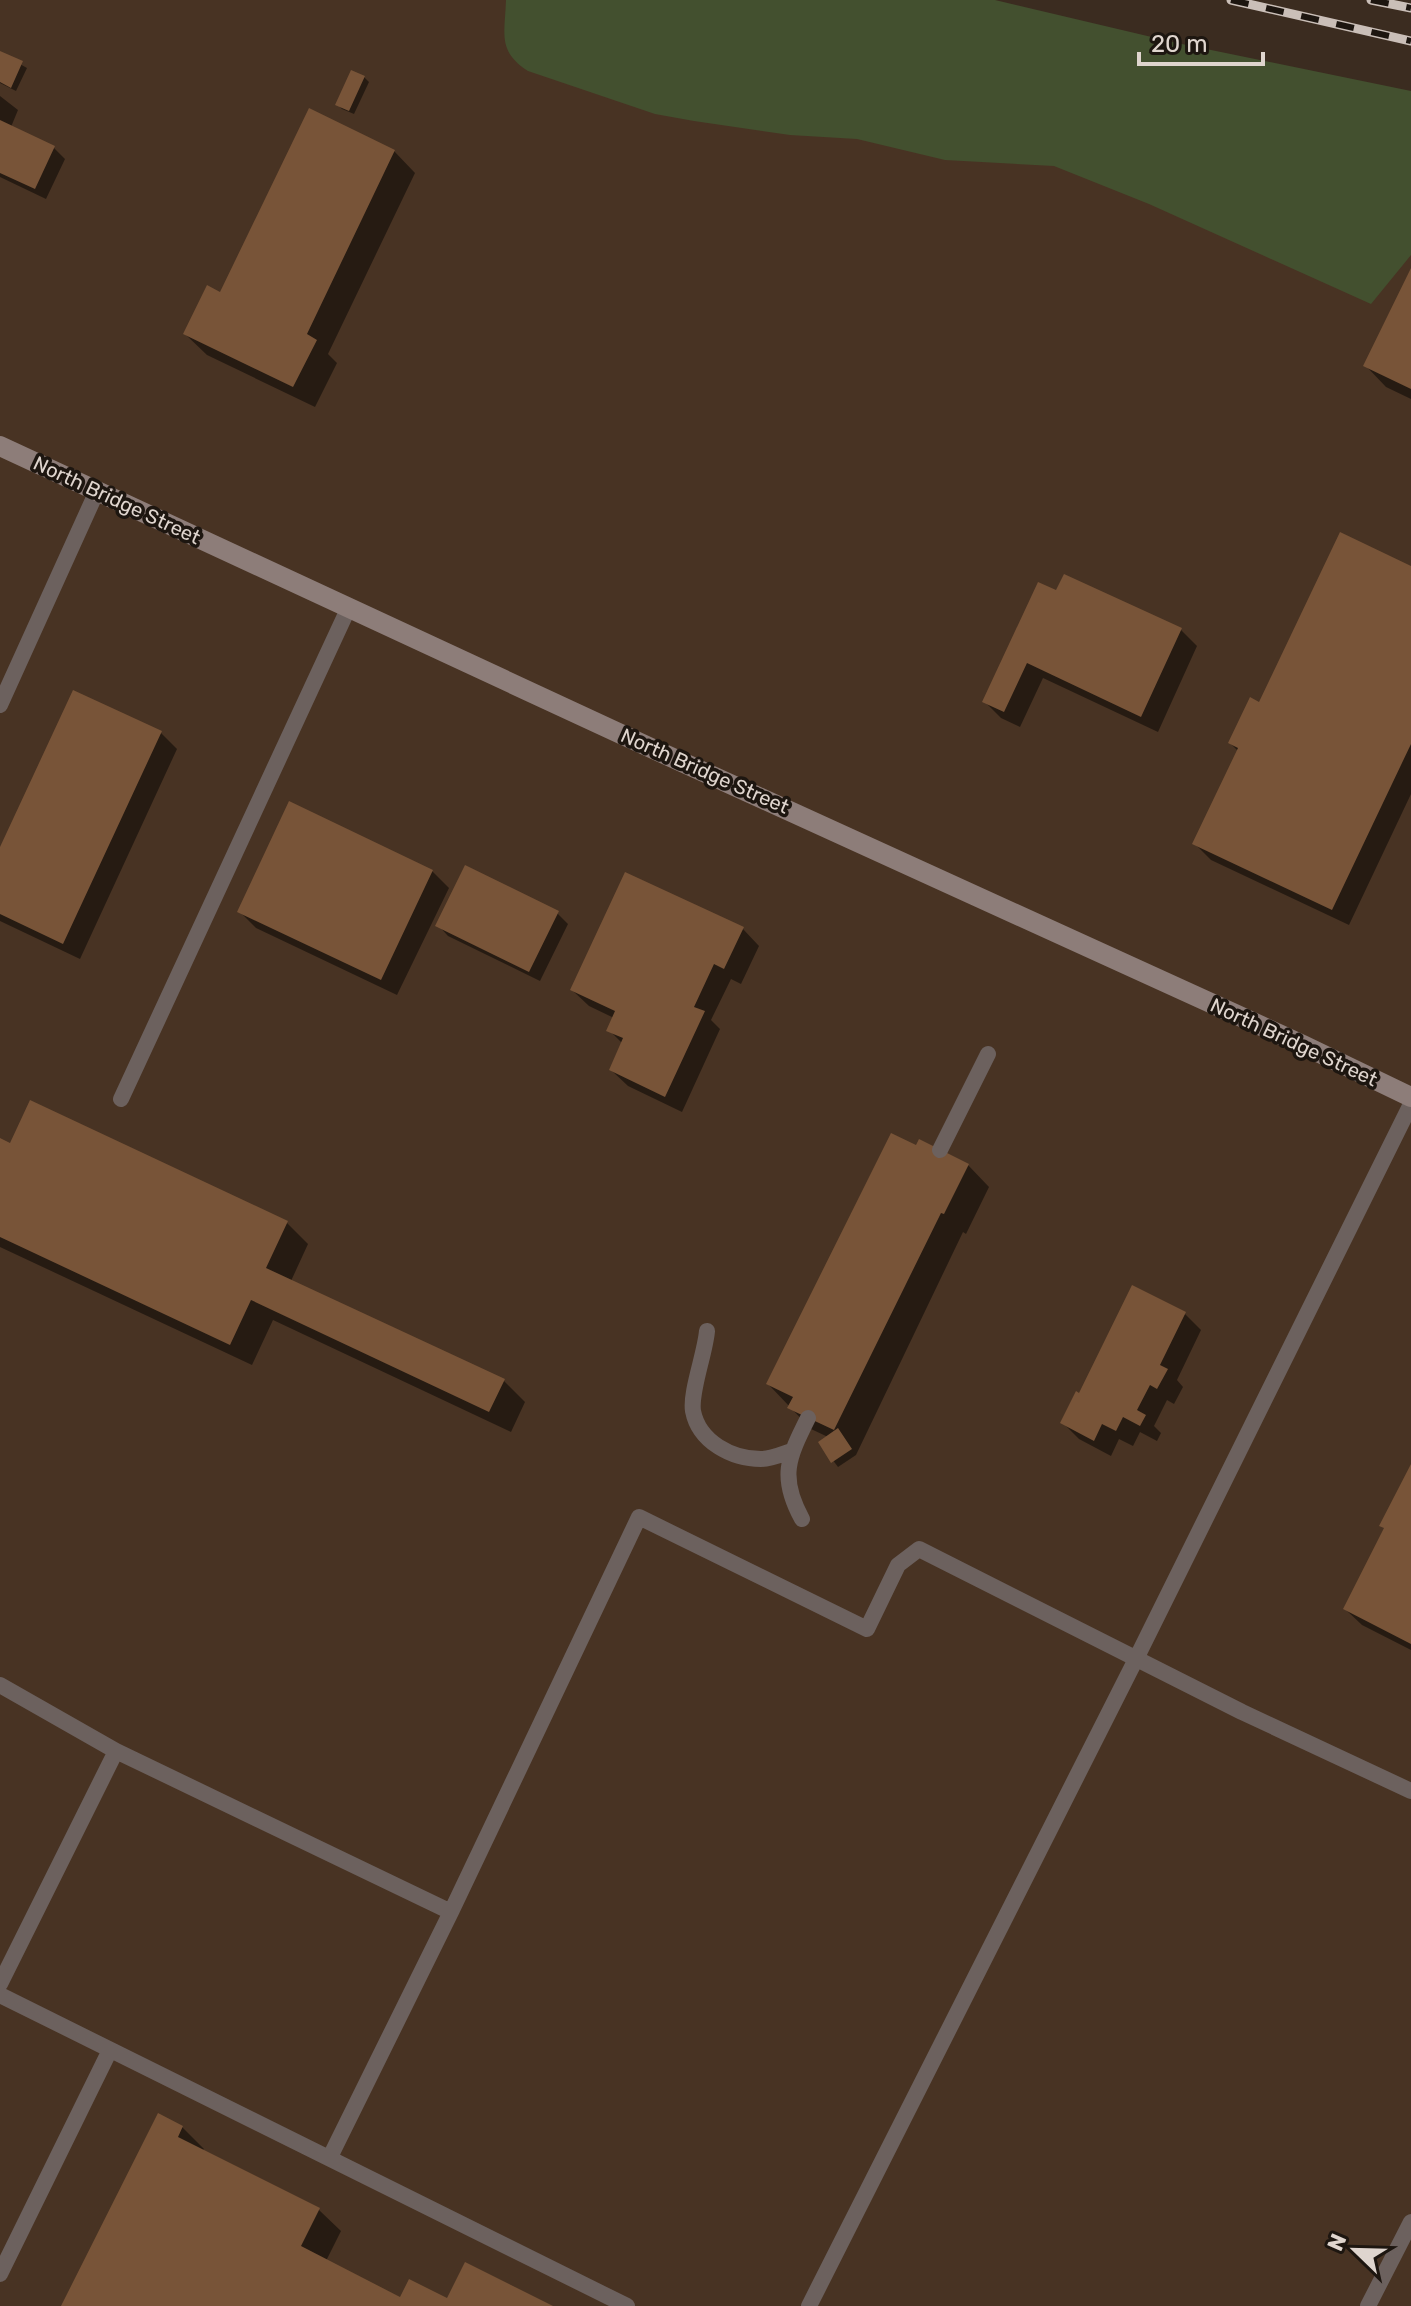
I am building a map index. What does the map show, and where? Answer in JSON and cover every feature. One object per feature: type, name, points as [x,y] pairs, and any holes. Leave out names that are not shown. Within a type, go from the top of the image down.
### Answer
[{"type":"main road","name":"North Bridge Street","points":[[0,446],[1411,1097]]},
{"type":"lane","points":[[0,705],[97,491]]},
{"type":"lane","points":[[121,1099],[349,607]]},
{"type":"lane","points":[[940,1150],[988,1054]]},
{"type":"lane","points":[[809,2306],[1137,1657],[1411,1104]]},
{"type":"lane","points":[[707,1331],[693,1410],[700,1430],[713,1443],[747,1457],[762,1459],[791,1451]]},
{"type":"lane","points":[[802,1519],[791,1499],[787,1479],[791,1451],[808,1418]]},
{"type":"lane","points":[[330,2157],[451,1912],[639,1517],[867,1629],[898,1565],[919,1549],[1242,1712],[1411,1791]]},
{"type":"lane","points":[[0,1685],[116,1751],[451,1912]]},
{"type":"lane","points":[[0,1984],[116,1751]]},
{"type":"lane","points":[[0,1995],[627,2306]]},
{"type":"lane","points":[[0,2274],[110,2050]]},
{"type":"lane","points":[[1368,2306],[1411,2222]]},
{"type":"shaded area","points":[[0,0],[795,0],[1411,139],[1411,2306],[0,2306]]},
{"type":"green space","points":[[506,0],[995,0],[1177,43],[1411,91],[1411,255],[1371,304],[1149,204],[1054,166],[945,160],[857,139],[790,135],[655,114],[528,71],[518,64],[505,40]]},
{"type":"building","points":[[0,51],[23,61],[11,88],[0,82]]},
{"type":"building","points":[[351,70],[365,76],[349,111],[335,105]]},
{"type":"building","points":[[309,108],[395,150],[307,334],[317,340],[293,387],[183,334],[207,285],[220,292]]},
{"type":"building","points":[[0,120],[55,146],[35,189],[0,173]]},
{"type":"building","points":[[1411,268],[1411,389],[1363,366]]},
{"type":"building","points":[[1340,532],[1411,566],[1411,744],[1332,910],[1192,844],[1238,748],[1228,743],[1250,697],[1259,702]]},
{"type":"building","points":[[1064,574],[1182,628],[1141,717],[1027,663],[1004,712],[982,702],[1038,582],[1056,590]]},
{"type":"building","points":[[73,690],[162,731],[63,944],[0,914],[0,847]]},
{"type":"building","points":[[289,801],[433,870],[381,980],[237,912]]},
{"type":"building","points":[[465,865],[559,911],[529,972],[435,926]]},
{"type":"building","points":[[625,872],[744,927],[724,969],[714,964],[694,1007],[705,1011],[665,1097],[609,1070],[623,1038],[606,1031],[615,1011],[570,990]]},
{"type":"building","points":[[30,1100],[288,1221],[266,1268],[505,1379],[489,1412],[251,1300],[230,1345],[0,1237],[0,1138],[10,1143]]},
{"type":"building","points":[[891,1133],[916,1145],[919,1139],[969,1164],[944,1214],[941,1213],[834,1430],[787,1408],[793,1397],[766,1384]]},
{"type":"building","points":[[1132,1285],[1186,1312],[1160,1365],[1168,1369],[1157,1389],[1150,1385],[1137,1410],[1146,1415],[1140,1426],[1123,1417],[1116,1431],[1102,1424],[1094,1441],[1060,1423],[1076,1391],[1079,1393]]},
{"type":"building","points":[[838,1428],[852,1449],[831,1463],[818,1442]]},
{"type":"building","points":[[1411,1464],[1411,1644],[1343,1609],[1384,1528],[1379,1526]]},
{"type":"building","points":[[158,2113],[183,2126],[178,2137],[320,2208],[301,2246],[400,2297],[409,2279],[447,2298],[465,2262],[553,2306],[61,2306]]},
{"type":"railway","points":[[1231,0],[1411,41]]},
{"type":"railway","points":[[1371,0],[1411,8]]}]
